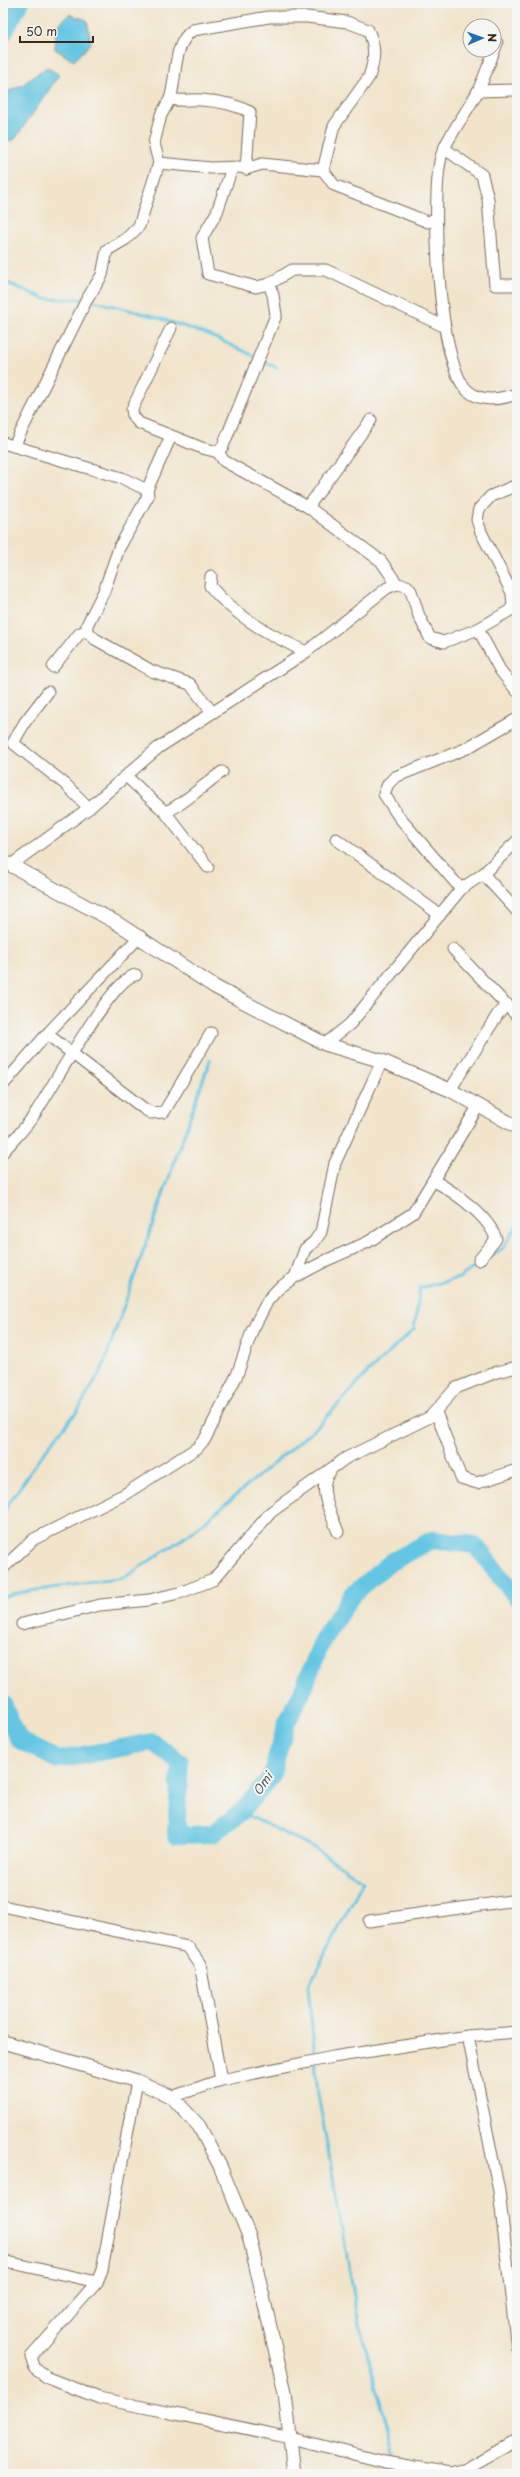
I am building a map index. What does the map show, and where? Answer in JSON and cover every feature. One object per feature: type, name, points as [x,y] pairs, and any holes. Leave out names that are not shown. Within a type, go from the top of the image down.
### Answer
[{"type":"street","points":[[147,490],[122,478],[8,444],[86,301],[102,275],[107,250],[126,239],[139,226],[159,163],[154,143],[161,115],[170,99],[179,55],[185,38],[193,30],[269,17],[306,17],[346,22],[368,30],[374,43],[375,54],[372,69],[369,77],[334,126],[323,170]]},
{"type":"street","points":[[491,58],[478,91],[441,156],[437,182],[435,218],[438,236],[444,326],[457,371],[467,390],[476,396],[490,399],[517,394]]},
{"type":"street","points":[[478,91],[517,90]]},
{"type":"street","points":[[170,99],[182,102],[200,100],[238,106],[250,112],[246,169]]},
{"type":"street","points":[[445,149],[482,175],[488,199],[495,284],[517,284]]},
{"type":"street","points":[[159,163],[246,169],[262,164],[323,170],[334,185],[348,191],[428,222],[435,218]]},
{"type":"street","points":[[232,168],[217,212],[202,238],[208,274],[241,284],[256,286],[269,284],[292,270],[326,270],[444,326]]},
{"type":"street","points":[[218,452],[223,446],[276,315],[273,295],[269,284]]},
{"type":"street","points":[[171,328],[132,409],[133,416],[139,423],[202,448],[218,452],[224,461],[232,467],[308,507],[381,561],[397,584]]},
{"type":"street","points":[[308,507],[371,420]]},
{"type":"street","points":[[171,436],[147,490],[148,496],[119,548],[104,591],[87,625],[87,631],[95,639],[152,672],[190,684],[212,712]]},
{"type":"street","points":[[517,485],[491,496],[479,509],[477,520],[480,532],[512,593],[513,606],[509,611],[478,630],[444,642],[430,638],[419,616],[411,591],[407,586],[397,584],[387,588],[306,652],[158,748],[127,777],[89,808],[7,863],[140,936],[215,987],[325,1044],[382,1061],[450,1090],[517,1127]]},
{"type":"street","points":[[211,576],[210,586],[220,599],[244,620],[306,652]]},
{"type":"street","points":[[478,630],[500,670],[517,691]]},
{"type":"street","points":[[53,667],[80,633],[87,631]]},
{"type":"street","points":[[48,692],[25,722],[13,743],[65,784],[89,808]]},
{"type":"street","points":[[461,889],[399,817],[384,794],[388,784],[395,777],[465,749],[517,719]]},
{"type":"street","points":[[165,812],[175,809],[181,802],[222,772]]},
{"type":"street","points":[[127,777],[165,812],[208,867]]},
{"type":"street","points":[[336,839],[440,915]]},
{"type":"street","points":[[325,1044],[350,1024],[461,889],[483,874],[517,841]]},
{"type":"street","points":[[483,874],[517,911]]},
{"type":"street","points":[[3,1085],[47,1034],[140,936]]},
{"type":"street","points":[[453,949],[517,1016]]},
{"type":"street","points":[[3,1152],[36,1113],[70,1053],[117,990],[129,977],[136,975]]},
{"type":"street","points":[[450,1090],[498,1014],[507,1004]]},
{"type":"street","points":[[47,1034],[142,1108],[156,1114],[164,1112],[210,1033]]},
{"type":"street","points":[[295,1277],[305,1249],[314,1242],[321,1232],[335,1163],[382,1061]]},
{"type":"street","points":[[3,1568],[34,1539],[125,1494],[197,1448],[205,1439],[237,1375],[252,1331],[268,1300],[280,1288],[295,1277],[327,1260],[368,1242],[403,1221],[413,1213],[422,1201],[433,1180],[479,1105]]},
{"type":"street","points":[[433,1180],[454,1192],[493,1229],[496,1239],[479,1260]]},
{"type":"street","points":[[22,1624],[100,1605],[148,1600],[179,1593],[213,1580],[271,1512],[346,1458],[436,1412],[456,1388],[517,1366]]},
{"type":"street","points":[[436,1412],[461,1478],[477,1483],[517,1470]]},
{"type":"street","points":[[333,1468],[325,1477],[324,1492],[338,1532]]},
{"type":"street","points":[[369,1921],[517,1900]]},
{"type":"street","points":[[3,1906],[188,1947],[200,1964],[221,2080]]},
{"type":"street","points":[[172,2097],[221,2080],[312,2063],[333,2057],[468,2036],[517,2032]]},
{"type":"street","points":[[468,2036],[499,2191],[517,2349]]},
{"type":"street","points":[[3,2042],[137,2081],[172,2097],[198,2126],[220,2166],[250,2236],[285,2392],[294,2474]]},
{"type":"street","points":[[137,2081],[102,2270],[97,2282],[31,2357],[35,2369],[48,2378],[99,2398],[291,2438],[385,2462],[450,2473],[466,2469],[517,2440]]},
{"type":"street","points":[[3,2261],[97,2282]]},
{"type":"water","points":[[69,14],[87,20],[91,43],[74,61],[55,49],[56,28]]},
{"type":"water","points":[[47,67],[59,75],[15,139],[3,143],[3,94],[22,85]]},
{"type":"waterway","points":[[3,34],[20,3]]},
{"type":"waterway","points":[[3,281],[45,299],[84,299]]},
{"type":"waterway","points":[[90,300],[153,316],[209,335],[256,357]]},
{"type":"waterway","points":[[261,360],[277,368]]},
{"type":"waterway","points":[[3,1512],[44,1452],[78,1410],[102,1369],[210,1060]]},
{"type":"waterway","points":[[484,1261],[503,1248],[517,1225]]},
{"type":"waterway","points":[[3,1597],[23,1592],[124,1578],[191,1533],[319,1425],[367,1373],[414,1329],[420,1288],[459,1278],[479,1264]]},
{"type":"waterway","name":"Omi","points":[[3,1704],[19,1740],[58,1760],[152,1742],[180,1762],[176,1835],[212,1834],[241,1812],[271,1777],[286,1724],[302,1692],[323,1639],[352,1595],[391,1562],[432,1540],[475,1545],[517,1598]]},
{"type":"waterway","points":[[241,1812],[311,1846],[363,1881],[308,1987],[315,2058]]},
{"type":"waterway","points":[[315,2063],[318,2094],[359,2324],[397,2461]]},
{"type":"waterway","points":[[398,2466],[400,2474]]}]
